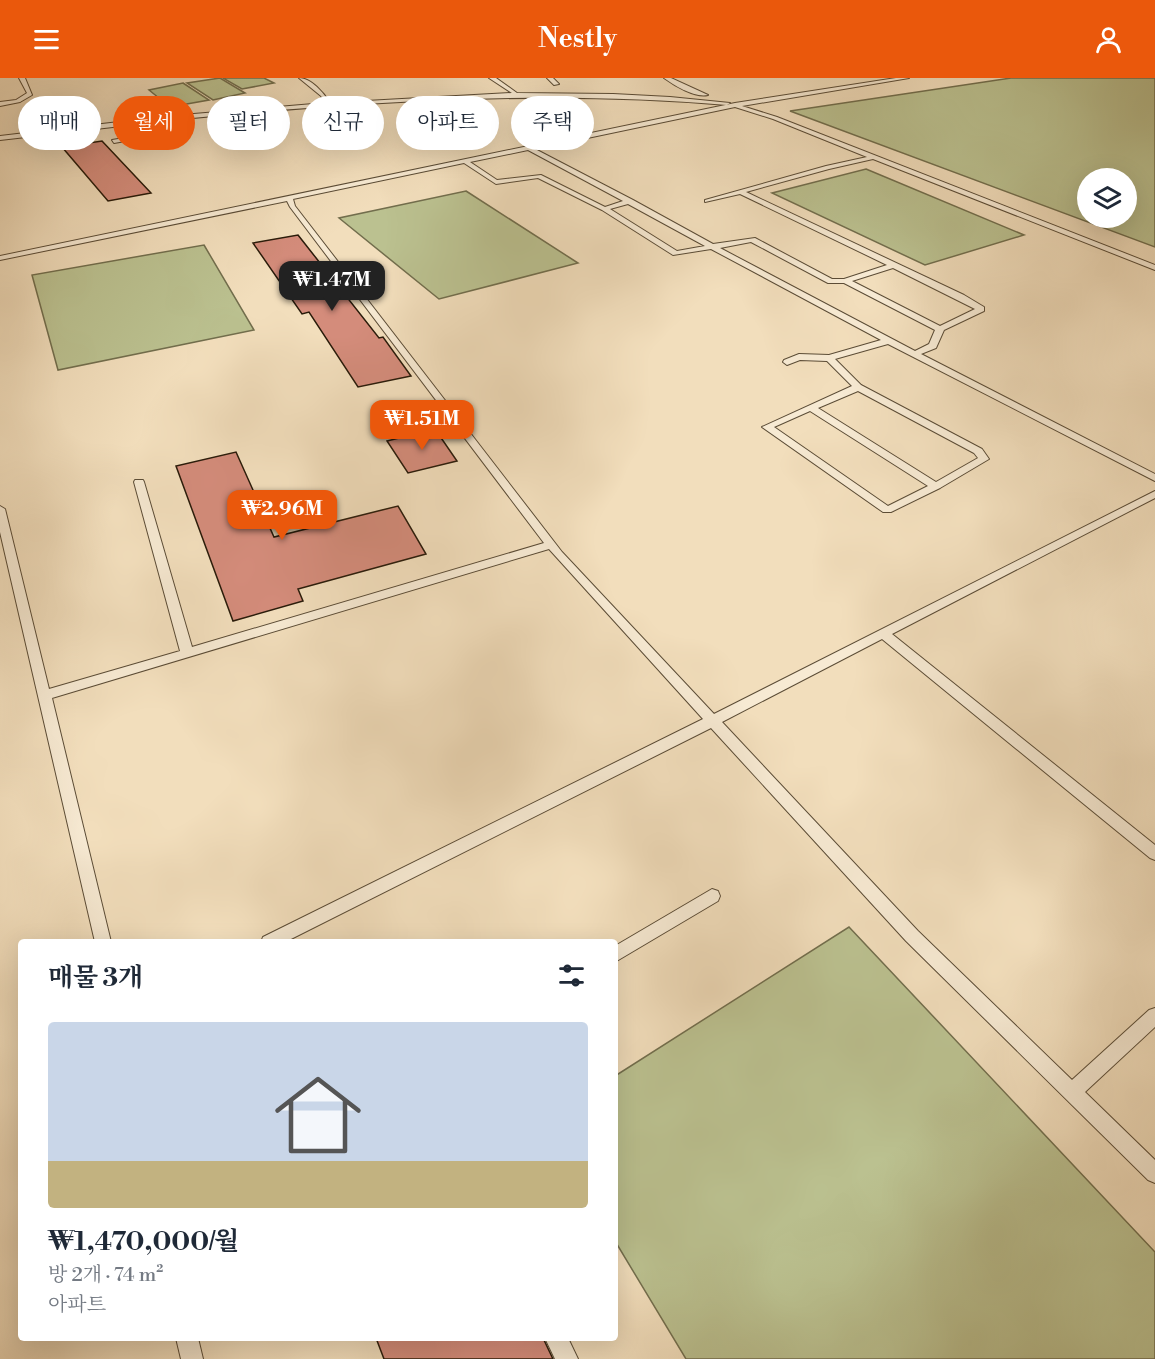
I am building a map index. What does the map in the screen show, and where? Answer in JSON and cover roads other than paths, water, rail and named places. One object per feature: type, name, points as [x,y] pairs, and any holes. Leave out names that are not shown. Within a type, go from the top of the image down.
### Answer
[{"type":"lane","points":[[0,104],[18,100],[30,94],[22,78]]},
{"type":"lane","points":[[302,78],[323,96]]},
{"type":"lane","points":[[492,78],[515,93]]},
{"type":"lane","points":[[550,78],[556,84]]},
{"type":"lane","points":[[667,78],[690,90],[775,118],[1155,268]]},
{"type":"lane","points":[[594,134],[735,105],[906,78]]},
{"type":"lane","points":[[673,98],[690,90]]},
{"type":"lane","points":[[384,101],[515,93],[683,98],[727,103]]},
{"type":"lane","points":[[683,98],[697,104],[700,112],[697,113]]},
{"type":"lane","points":[[195,116],[302,106]]},
{"type":"lane","points":[[0,138],[113,123]]},
{"type":"lane","points":[[0,258],[519,150]]},
{"type":"lane","points":[[533,150],[888,341],[1155,478]]},
{"type":"lane","points":[[707,201],[874,157]]},
{"type":"lane","points":[[464,161],[496,182],[539,176],[604,209],[676,253],[716,248],[752,240],[831,281],[845,282],[940,329]]},
{"type":"lane","points":[[739,191],[962,297],[981,309],[940,329],[933,346],[914,354]]},
{"type":"lane","points":[[289,198],[292,206],[551,545],[912,936],[1155,1173]]},
{"type":"lane","points":[[604,209],[631,201]]},
{"type":"lane","points":[[845,282],[894,265]]},
{"type":"lane","points":[[787,362],[799,357],[829,358],[888,341]]},
{"type":"lane","points":[[829,358],[858,387],[978,451],[984,459],[887,510],[767,427],[858,387]]},
{"type":"lane","points":[[810,407],[936,486]]},
{"type":"lane","points":[[139,482],[187,653]]},
{"type":"lane","points":[[275,939],[712,721],[1155,494]]},
{"type":"lane","points":[[0,509],[102,939]]},
{"type":"lane","points":[[45,695],[551,545]]},
{"type":"lane","points":[[883,633],[1155,854]]},
{"type":"lane","points":[[618,954],[712,896]]},
{"type":"lane","points":[[1072,1092],[1155,1016]]},
{"type":"lane","points":[[189,1341],[192,1359]]},
{"type":"lane","points":[[558,1341],[567,1359]]}]
